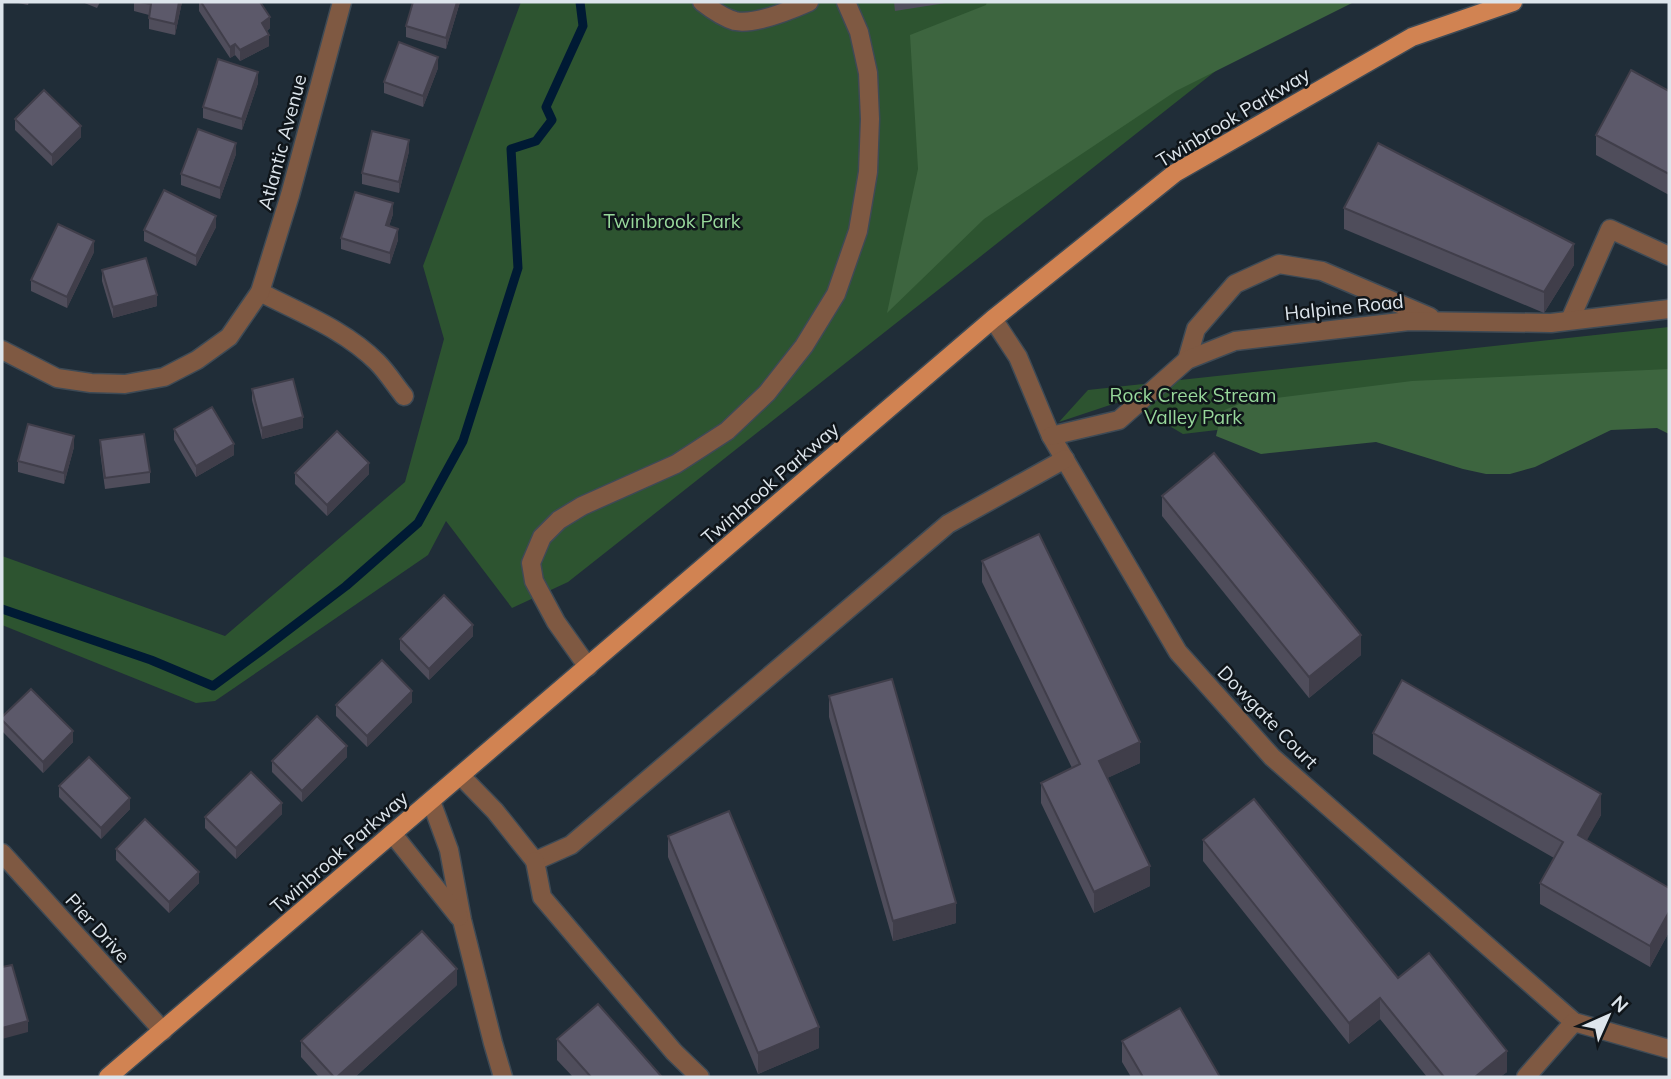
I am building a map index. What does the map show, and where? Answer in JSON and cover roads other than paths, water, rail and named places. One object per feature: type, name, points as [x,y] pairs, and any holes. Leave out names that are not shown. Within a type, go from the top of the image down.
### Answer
[{"type":"main road","name":"Twinbrook Parkway","points":[[108,1077],[993,319],[1175,173],[1412,37],[1513,2]]},
{"type":"street","name":"Atlantic Avenue","points":[[2,350],[57,378],[125,384],[163,377],[197,360],[229,337],[260,292],[290,194],[342,2]]},
{"type":"street","points":[[702,2],[736,21],[759,20],[791,11],[809,2]]},
{"type":"street","points":[[588,667],[556,622],[534,581],[531,563],[542,537],[559,520],[582,506],[676,464],[727,431],[767,393],[804,346],[836,294],[858,231],[868,172],[870,119],[868,73],[859,32],[846,2]]},
{"type":"street","points":[[1570,320],[1610,229],[1669,256]]},
{"type":"street","points":[[1187,360],[1196,328],[1235,284],[1279,264],[1322,271],[1440,321]]},
{"type":"street","points":[[260,292],[323,323],[353,342],[377,362],[404,396]]},
{"type":"street","name":"Halpine Road","points":[[1051,436],[1119,420],[1187,360],[1235,341],[1409,321],[1552,323],[1669,309]]},
{"type":"street","name":"Dowgate Court","points":[[993,319],[1018,357],[1051,436],[1178,652],[1264,748],[1574,1022],[1669,1049]]},
{"type":"street","points":[[535,861],[571,845],[948,524],[1065,459]]},
{"type":"street","points":[[461,776],[495,811],[535,861],[542,897],[674,1052],[700,1077]]},
{"type":"street","points":[[430,801],[449,850],[462,920],[503,1077]]},
{"type":"street","points":[[392,833],[462,920]]},
{"type":"street","name":"Pier Drive","points":[[2,853],[163,1031]]},
{"type":"street","points":[[1526,1077],[1574,1022]]},
{"type":"waterway","points":[[2,609],[151,660],[213,686],[346,586],[418,523],[463,441],[518,268],[511,149],[536,141],[552,120],[546,107],[583,26],[580,2]]},
{"type":"park label","name":"Twinbrook Park","points":[[672,221]]},
{"type":"park label","name":"Rock Creek Stream Valley Park","points":[[1193,406]]}]
